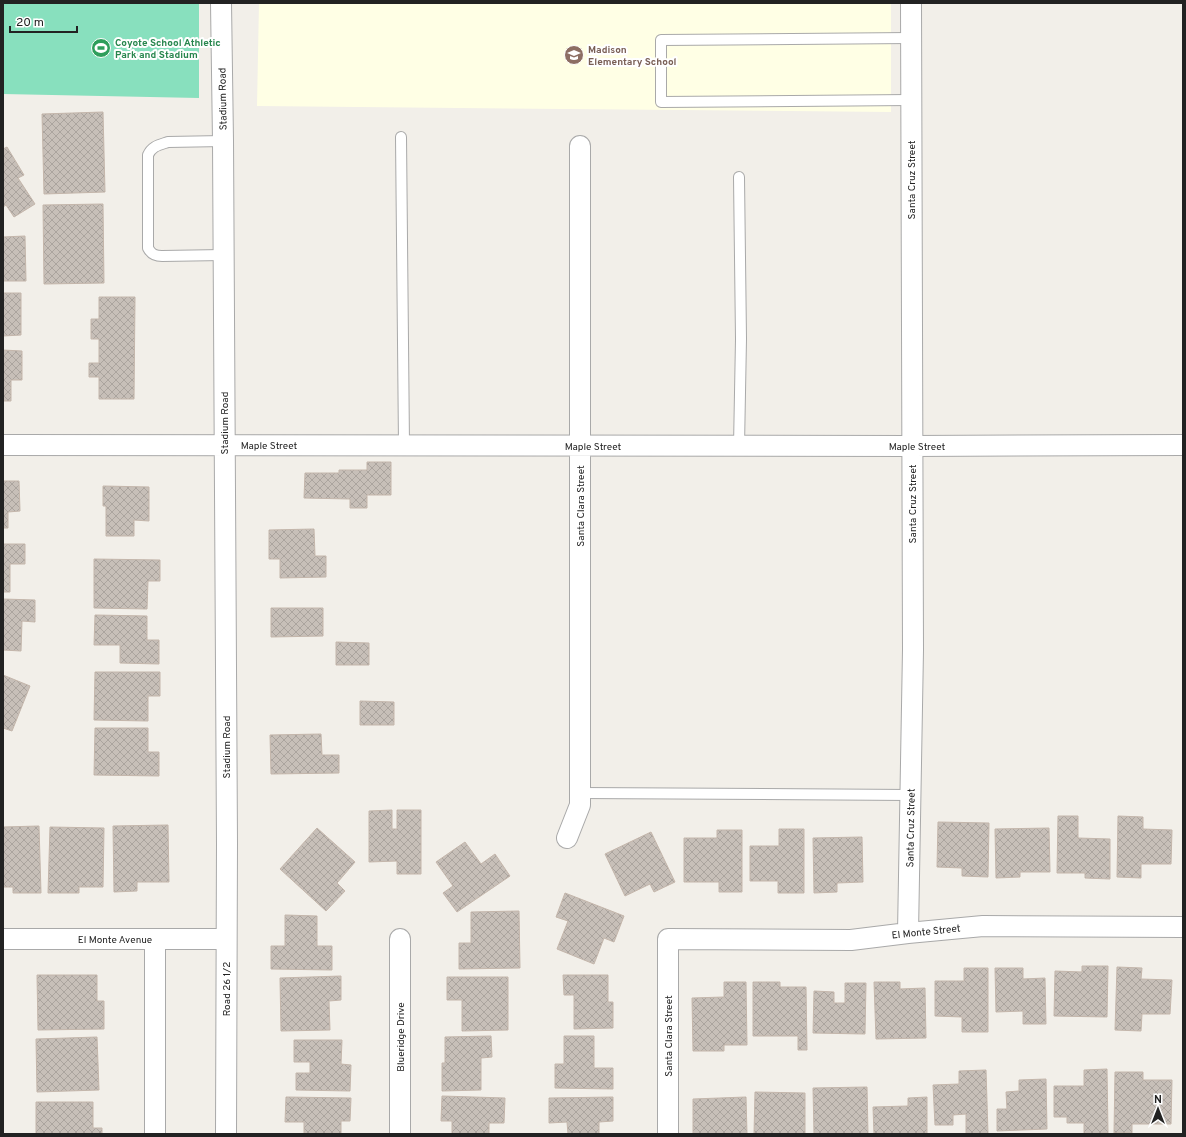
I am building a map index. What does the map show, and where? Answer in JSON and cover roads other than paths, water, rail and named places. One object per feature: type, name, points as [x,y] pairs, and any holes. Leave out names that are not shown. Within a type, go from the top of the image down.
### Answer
[{"type":"street","name":"Stadium Road","points":[[221,3],[227,843]]},
{"type":"street","name":"Santa Cruz Street","points":[[908,933],[913,650],[911,3]]},
{"type":"street","name":"Santa Clara Street","points":[[567,838],[580,805],[580,146]]},
{"type":"street","name":"Maple Street","points":[[3,445],[1183,445]]},
{"type":"street","name":"Road 26 1/2","points":[[226,1134],[227,843]]},
{"type":"street","name":"El Monte Street","points":[[668,939],[851,940],[982,926],[1183,928]]},
{"type":"street","name":"El Monte Avenue","points":[[3,939],[226,939]]},
{"type":"street","points":[[155,939],[155,1134]]},
{"type":"street","name":"Blueridge Drive","points":[[400,939],[400,1134]]},
{"type":"street","name":"Santa Clara Street","points":[[668,939],[668,1134]]},
{"type":"lane","points":[[911,38],[661,40],[661,102],[911,100]]},
{"type":"lane","points":[[401,137],[404,445]]},
{"type":"lane","points":[[223,141],[168,142],[159,144],[150,150],[148,155],[148,248],[150,253],[156,256],[223,255]]},
{"type":"lane","points":[[739,177],[741,339],[739,446]]},
{"type":"lane","points":[[580,793],[910,795]]},
{"type":"place","name":"Coyote School Athletic Park and Stadium","points":[[101,48]]},
{"type":"place","name":"Madison Elementary School","points":[[574,55]]}]
